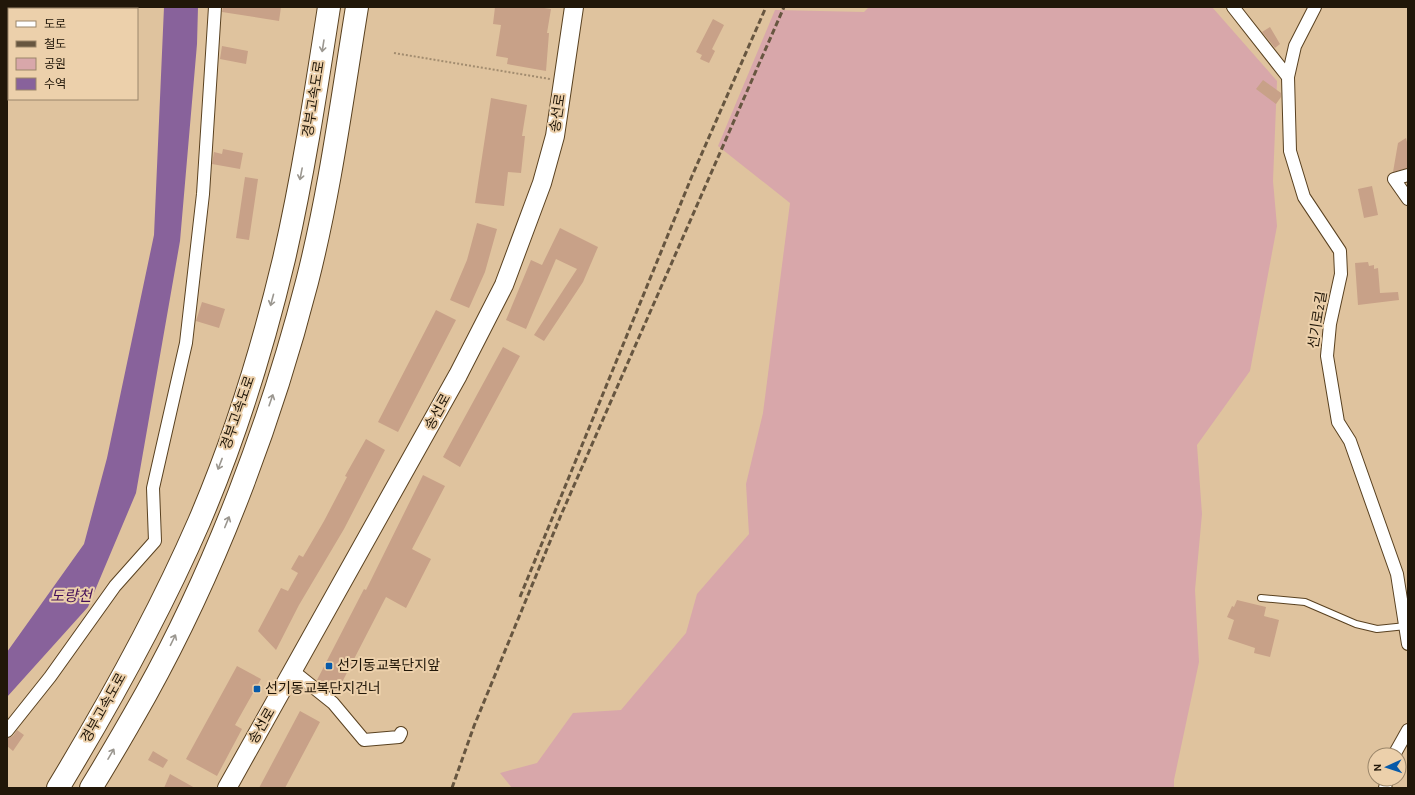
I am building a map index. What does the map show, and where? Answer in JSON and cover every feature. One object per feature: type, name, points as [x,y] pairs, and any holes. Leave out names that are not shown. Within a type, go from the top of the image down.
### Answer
[{"type":"highway","name":"경부고속도로","points":[[58,788],[89,737],[153,620],[199,521],[235,424],[258,352],[284,259],[308,135],[329,7]]},
{"type":"highway","name":"경부고속도로","points":[[91,788],[147,693],[216,550],[257,442],[279,378],[307,282],[327,193],[357,7]]},
{"type":"main road","name":"송선로","points":[[227,788],[458,375],[504,284],[542,183],[554,136],[574,7]]},
{"type":"street","points":[[7,731],[50,677],[115,586],[155,541],[153,488],[186,343],[203,194],[216,7]]},
{"type":"street","points":[[1233,7],[1288,77]]},
{"type":"street","name":"선기로2길","points":[[1315,7],[1295,46],[1288,77],[1290,151],[1304,198],[1340,251],[1341,274],[1330,324],[1327,356],[1338,422],[1350,441],[1397,574],[1408,644]]},
{"type":"street","points":[[1408,175],[1394,179],[1408,199]]},
{"type":"street","points":[[293,671],[333,703],[364,740],[399,737],[401,733]]},
{"type":"street","points":[[1398,747],[1408,730]]},
{"type":"lane","points":[[1261,598],[1305,602],[1356,624],[1377,628],[1406,626]]},
{"type":"path","points":[[394,53],[563,81]]},
{"type":"green space","points":[[869,7],[1212,7],[1277,81],[1273,181],[1277,226],[1250,371],[1197,445],[1202,514],[1195,590],[1199,662],[1174,780],[1174,788],[512,788],[500,773],[537,763],[573,713],[621,710],[686,633],[697,594],[749,534],[746,484],[763,413],[790,203],[718,146],[775,10],[864,12]]},
{"type":"water","name":"도량천","points":[[164,7],[198,7],[197,44],[180,241],[136,493],[88,607],[7,697],[7,652],[84,544],[107,458],[154,235]]},
{"type":"building","points":[[223,7],[281,7],[279,21],[222,12]]},
{"type":"building","points":[[495,7],[537,7],[551,9],[547,33],[549,33],[546,71],[507,64],[508,58],[496,56],[501,25],[493,24]]},
{"type":"building","points":[[713,19],[724,25],[712,49],[715,51],[709,63],[700,59],[702,55],[696,52]]},
{"type":"building","points":[[1270,27],[1280,44],[1275,48],[1262,32]]},
{"type":"building","points":[[222,46],[248,51],[246,64],[220,59]]},
{"type":"building","points":[[1263,80],[1281,93],[1281,97],[1276,104],[1256,89]]},
{"type":"building","points":[[491,98],[527,105],[522,136],[525,136],[521,173],[508,172],[504,206],[475,203]]},
{"type":"building","points":[[1406,138],[1408,146],[1408,168],[1393,172],[1398,143]]},
{"type":"building","points":[[223,149],[243,153],[240,169],[212,164],[214,152],[222,154]]},
{"type":"building","points":[[245,177],[258,179],[249,240],[236,238]]},
{"type":"building","points":[[1372,186],[1378,215],[1364,218],[1358,189]]},
{"type":"building","points":[[477,223],[497,229],[485,272],[469,308],[450,300],[467,260]]},
{"type":"building","points":[[560,228],[598,247],[583,282],[544,341],[534,335],[577,269],[556,259],[526,329],[506,320],[531,260],[542,265]]},
{"type":"building","points":[[1368,262],[1369,266],[1374,265],[1374,269],[1378,268],[1380,293],[1398,292],[1399,300],[1358,305],[1355,263]]},
{"type":"building","points":[[202,302],[225,309],[219,328],[196,321]]},
{"type":"building","points":[[436,310],[456,320],[398,432],[378,422]]},
{"type":"building","points":[[503,347],[520,356],[460,467],[443,457]]},
{"type":"building","points":[[366,439],[385,450],[344,529],[299,605],[276,650],[258,631],[281,588],[288,591],[298,573],[291,569],[299,555],[303,557],[324,521],[347,477],[345,476]]},
{"type":"building","points":[[423,475],[445,486],[412,549],[431,559],[406,608],[386,597],[337,692],[317,680],[364,589],[366,590]]},
{"type":"building","points":[[1237,600],[1266,607],[1264,616],[1279,620],[1270,657],[1254,653],[1255,648],[1228,639],[1234,620],[1227,617],[1232,606],[1234,607]]},
{"type":"building","points":[[237,666],[261,679],[235,725],[242,729],[217,776],[186,759]]},
{"type":"building","points":[[300,711],[320,722],[285,788],[259,788]]},
{"type":"building","points":[[17,730],[24,735],[13,751],[7,746],[7,738],[13,736]]},
{"type":"building","points":[[153,751],[168,760],[163,768],[148,760]]},
{"type":"building","points":[[170,774],[195,788],[164,788]]},
{"type":"railway","points":[[520,597],[692,176],[766,7]]},
{"type":"railway","points":[[452,788],[474,726],[561,515],[784,7]]},
{"type":"place","name":"선기동교복단지앞","points":[[329,666]]},
{"type":"place","name":"선기동교복단지건너","points":[[257,689]]}]
